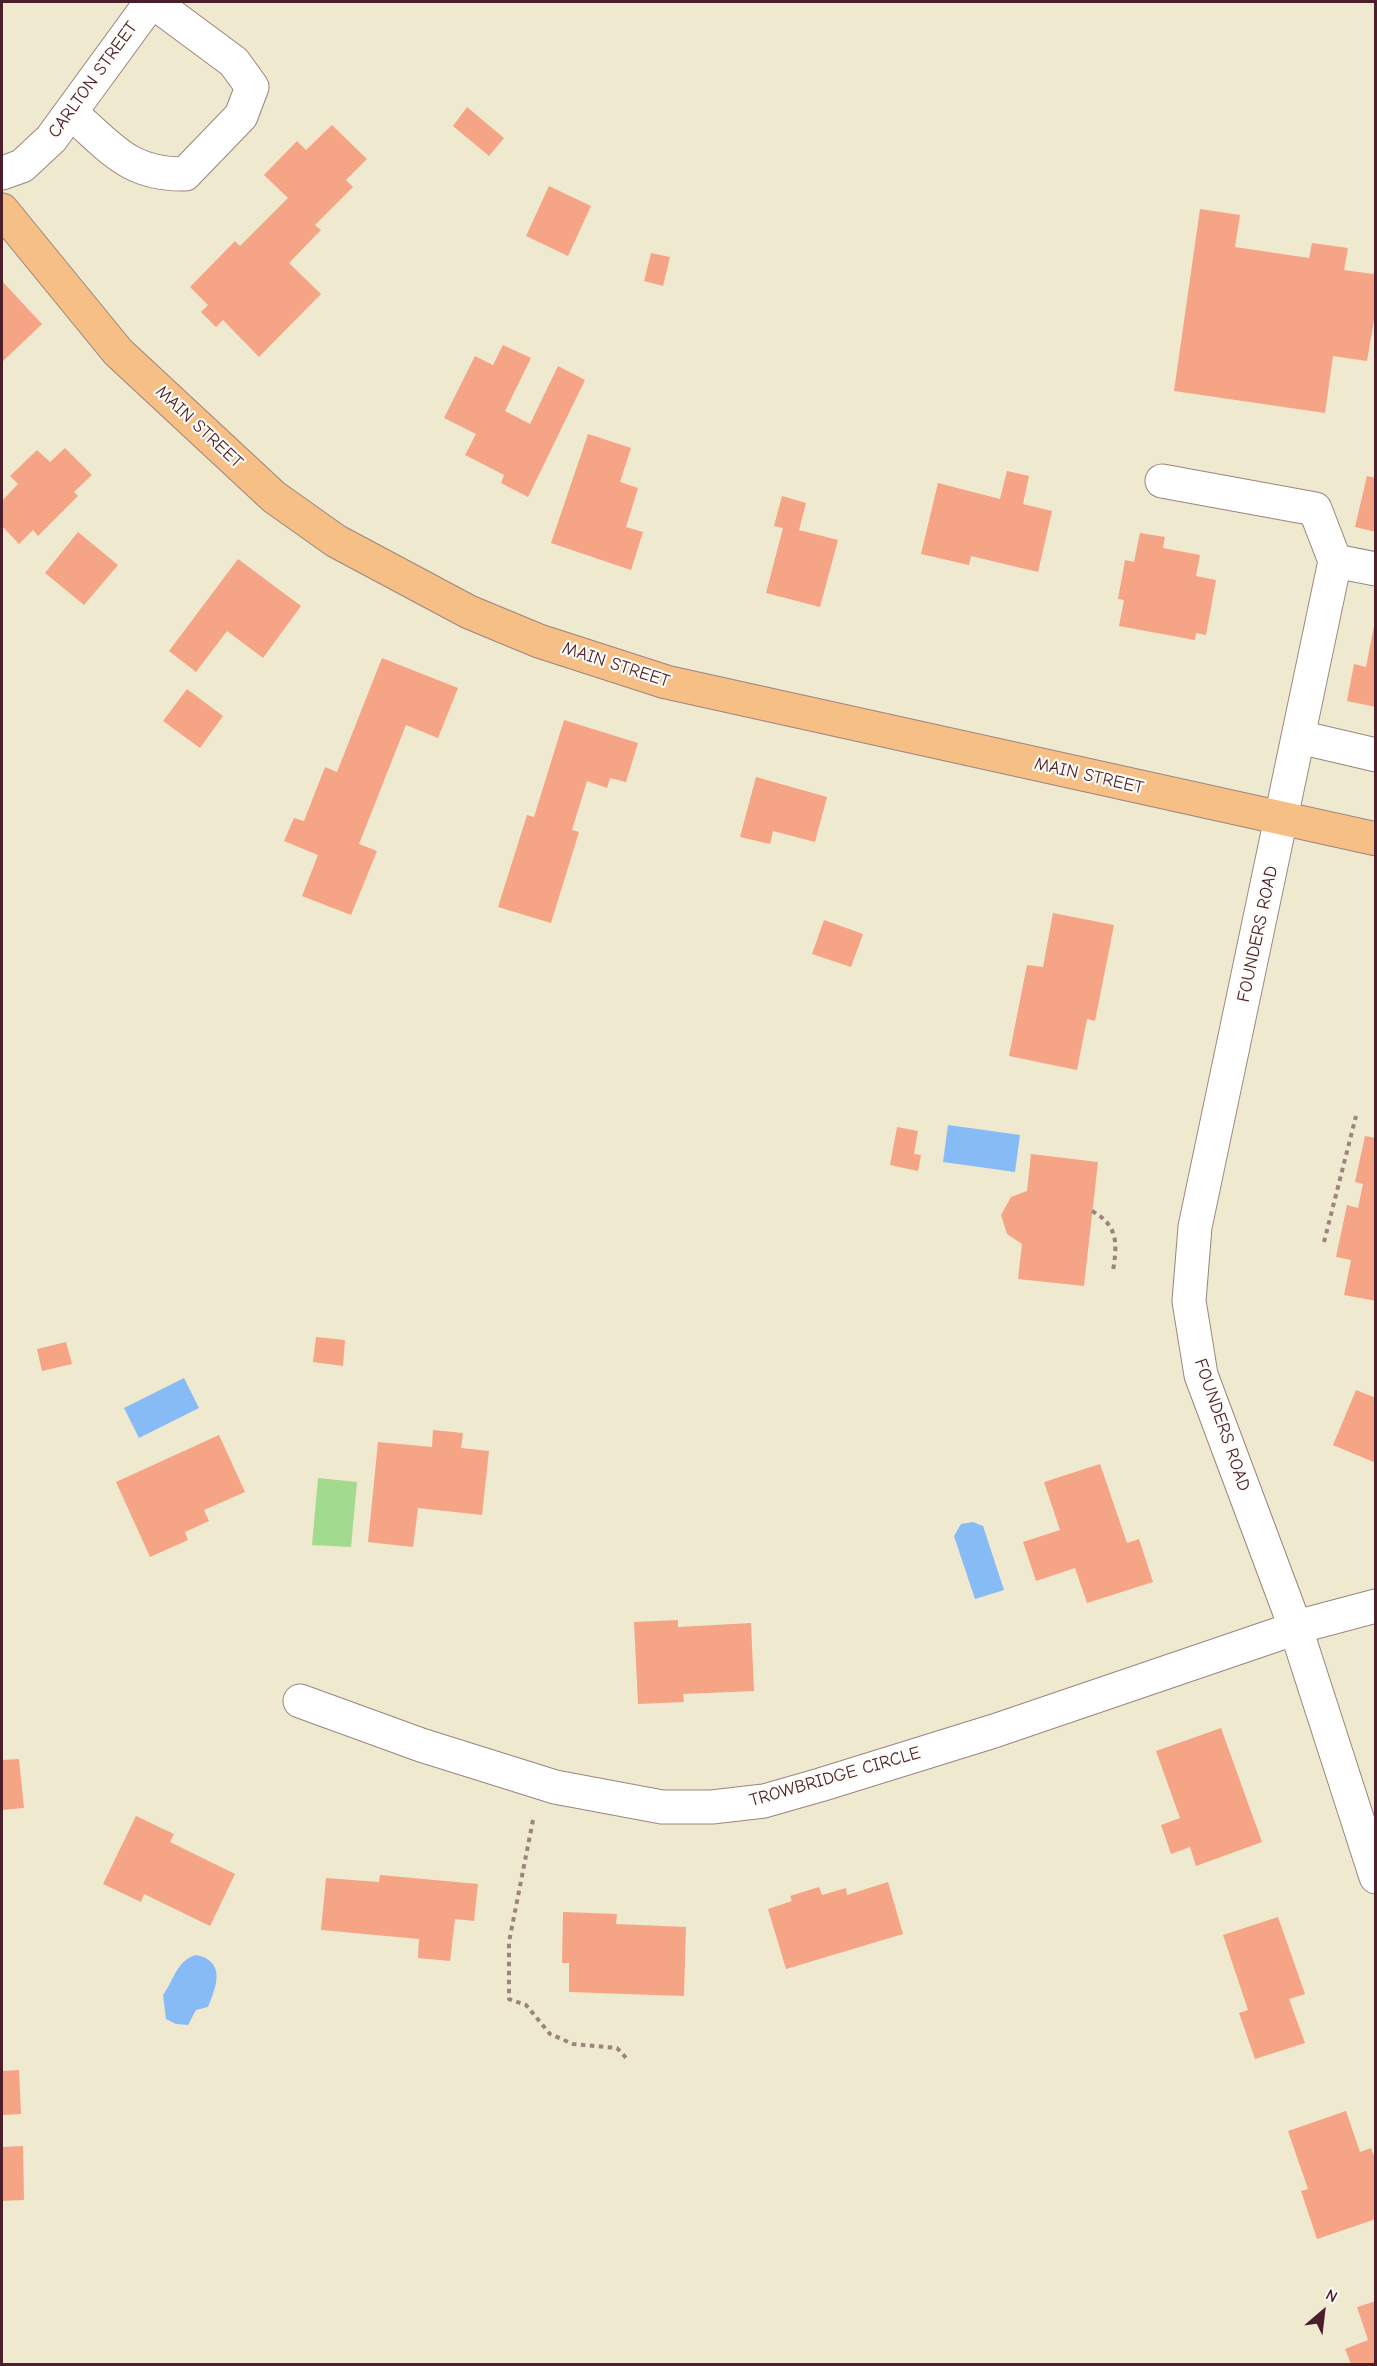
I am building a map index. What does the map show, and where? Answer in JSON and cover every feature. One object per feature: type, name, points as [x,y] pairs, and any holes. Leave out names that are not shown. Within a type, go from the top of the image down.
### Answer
[{"type":"main road","name":"MAIN STREET","points":[[2,210],[118,352],[274,497],[336,541],[469,612],[539,641],[666,682],[1376,839]]},
{"type":"street","name":"CARLTON STREET","points":[[2,173],[22,166],[51,139],[152,2]]},
{"type":"street","points":[[70,113],[133,166],[163,174],[185,174],[241,116],[252,87],[234,62],[152,2]]},
{"type":"street","points":[[1162,481],[1315,509],[1335,561],[1376,569]]},
{"type":"street","name":"FOUNDERS ROAD","points":[[1335,561],[1195,1227],[1189,1301],[1201,1375],[1296,1629],[1376,1877]]},
{"type":"street","points":[[1299,737],[1376,755]]},
{"type":"street","name":"TROWBRIDGE CIRCLE","points":[[300,1701],[421,1745],[555,1786],[662,1807],[712,1807],[764,1801],[820,1785],[994,1731],[1347,1612],[1376,1606]]},
{"type":"path","points":[[1324,1242],[1356,1116]]},
{"type":"path","points":[[1092,1211],[1107,1219],[1115,1236],[1113,1271]]},
{"type":"path","points":[[1376,1476],[1376,1481]]},
{"type":"path","points":[[534,1813],[509,1942],[509,1999],[526,2005],[550,2034],[573,2044],[617,2048],[628,2060]]},
{"type":"green space","points":[[318,1478],[357,1482],[351,1547],[312,1545]]},
{"type":"water","points":[[948,1125],[1020,1135],[1015,1172],[943,1162]]},
{"type":"water","points":[[184,1378],[199,1408],[139,1438],[124,1408]]},
{"type":"water","points":[[973,1522],[983,1526],[1004,1590],[975,1599],[954,1536],[961,1524]]},
{"type":"water","points":[[196,1955],[212,1963],[215,1969],[217,1975],[214,1991],[208,2007],[196,2010],[188,2025],[176,2024],[166,2019],[163,1995],[184,1961]]},
{"type":"building","points":[[467,107],[504,138],[489,156],[453,126]]},
{"type":"building","points":[[332,125],[367,159],[346,180],[353,187],[315,225],[321,230],[289,263],[321,294],[259,357],[223,320],[216,327],[201,312],[208,305],[190,287],[235,241],[240,246],[288,198],[264,175],[297,141],[306,150]]},
{"type":"building","points":[[549,186],[591,206],[568,256],[526,236]]},
{"type":"building","points":[[1200,209],[1240,215],[1235,247],[1309,258],[1312,243],[1348,248],[1344,270],[1373,274],[1376,267],[1376,308],[1367,361],[1333,356],[1325,413],[1174,391]]},
{"type":"building","points":[[651,253],[670,257],[663,286],[644,281]]},
{"type":"building","points":[[2,281],[42,324],[2,362]]},
{"type":"building","points":[[503,345],[531,358],[505,411],[530,424],[558,366],[585,380],[528,497],[501,483],[504,475],[465,455],[476,434],[444,418],[475,356],[493,365]]},
{"type":"building","points":[[588,434],[631,448],[620,482],[638,488],[626,527],[643,532],[631,570],[551,543]]},
{"type":"building","points":[[65,448],[92,475],[74,492],[78,496],[38,536],[33,530],[19,544],[2,526],[2,501],[18,484],[10,476],[37,450],[50,462]]},
{"type":"building","points":[[1007,471],[1029,476],[1023,504],[1052,511],[1038,572],[971,556],[969,565],[921,554],[938,483],[1000,499]]},
{"type":"building","points":[[1367,476],[1376,478],[1376,532],[1355,527]]},
{"type":"building","points":[[782,496],[806,503],[799,530],[838,540],[820,607],[766,593],[783,528],[774,526]]},
{"type":"building","points":[[78,532],[118,565],[84,605],[45,573]]},
{"type":"building","points":[[1140,533],[1165,537],[1163,548],[1200,555],[1196,576],[1216,580],[1206,635],[1196,633],[1195,640],[1119,626],[1124,600],[1118,599],[1125,560],[1134,562]]},
{"type":"building","points":[[238,559],[301,606],[263,658],[227,631],[196,672],[169,651]]},
{"type":"building","points":[[1374,626],[1376,626],[1376,707],[1347,701],[1354,664],[1366,667]]},
{"type":"building","points":[[382,658],[458,688],[438,738],[406,725],[359,844],[377,851],[351,915],[302,896],[318,855],[284,841],[294,818],[304,821],[325,767],[337,772]]},
{"type":"building","points":[[187,689],[223,716],[200,748],[163,721]]},
{"type":"building","points":[[564,720],[638,743],[626,782],[610,778],[607,788],[587,781],[572,830],[579,832],[551,923],[498,907],[527,815],[534,817]]},
{"type":"building","points":[[756,777],[827,797],[815,842],[773,831],[770,844],[740,837]]},
{"type":"building","points":[[1053,913],[1114,925],[1095,1021],[1087,1019],[1077,1070],[1009,1056],[1027,965],[1043,967]]},
{"type":"building","points":[[824,920],[863,934],[851,967],[812,954]]},
{"type":"building","points":[[897,1127],[918,1131],[914,1154],[921,1155],[918,1171],[890,1165]]},
{"type":"building","points":[[1365,1136],[1376,1138],[1376,1301],[1344,1295],[1351,1260],[1336,1257],[1347,1205],[1358,1208],[1363,1184],[1355,1182]]},
{"type":"building","points":[[1031,1154],[1098,1162],[1084,1286],[1018,1279],[1022,1244],[1007,1234],[1001,1215],[1011,1197],[1027,1191]]},
{"type":"building","points":[[316,1337],[345,1340],[343,1366],[313,1362]]},
{"type":"building","points":[[66,1342],[72,1364],[42,1371],[37,1349]]},
{"type":"building","points":[[1356,1390],[1376,1398],[1376,1463],[1333,1445]]},
{"type":"building","points":[[433,1430],[463,1433],[461,1448],[489,1451],[482,1515],[418,1508],[413,1547],[368,1542],[378,1442],[432,1447]]},
{"type":"building","points":[[219,1435],[245,1492],[204,1510],[209,1521],[185,1532],[188,1540],[150,1557],[116,1482]]},
{"type":"building","points":[[1100,1464],[1127,1543],[1139,1539],[1153,1582],[1087,1603],[1075,1568],[1036,1581],[1023,1542],[1060,1530],[1044,1482]]},
{"type":"building","points":[[678,1620],[678,1627],[751,1623],[754,1691],[683,1694],[684,1702],[638,1704],[634,1622]]},
{"type":"building","points":[[1221,1728],[1262,1842],[1196,1866],[1190,1847],[1171,1854],[1161,1825],[1180,1818],[1156,1751]]},
{"type":"building","points":[[19,1759],[24,1808],[2,1810],[2,1760]]},
{"type":"building","points":[[136,1816],[174,1834],[170,1842],[235,1874],[210,1926],[144,1894],[141,1902],[103,1884]]},
{"type":"building","points":[[380,1875],[478,1884],[474,1921],[455,1919],[450,1961],[418,1958],[419,1939],[321,1930],[326,1878],[379,1882]]},
{"type":"building","points":[[888,1882],[903,1934],[786,1969],[768,1909],[792,1901],[790,1896],[819,1887],[822,1895],[846,1888],[847,1895]]},
{"type":"building","points":[[563,1912],[617,1914],[616,1924],[686,1927],[684,1996],[569,1992],[569,1963],[562,1963]]},
{"type":"building","points":[[1278,1917],[1305,1994],[1289,1999],[1305,2043],[1255,2059],[1239,2013],[1248,2010],[1223,1935]]},
{"type":"building","points":[[19,2070],[21,2114],[2,2115],[2,2071]]},
{"type":"building","points":[[1346,2111],[1360,2152],[1371,2148],[1376,2161],[1376,2219],[1317,2239],[1301,2191],[1308,2189],[1288,2131]]},
{"type":"building","points":[[23,2146],[24,2200],[2,2201],[2,2147]]},
{"type":"building","points":[[1376,2301],[1376,2364],[1351,2364],[1345,2349],[1368,2340],[1357,2307]]}]
